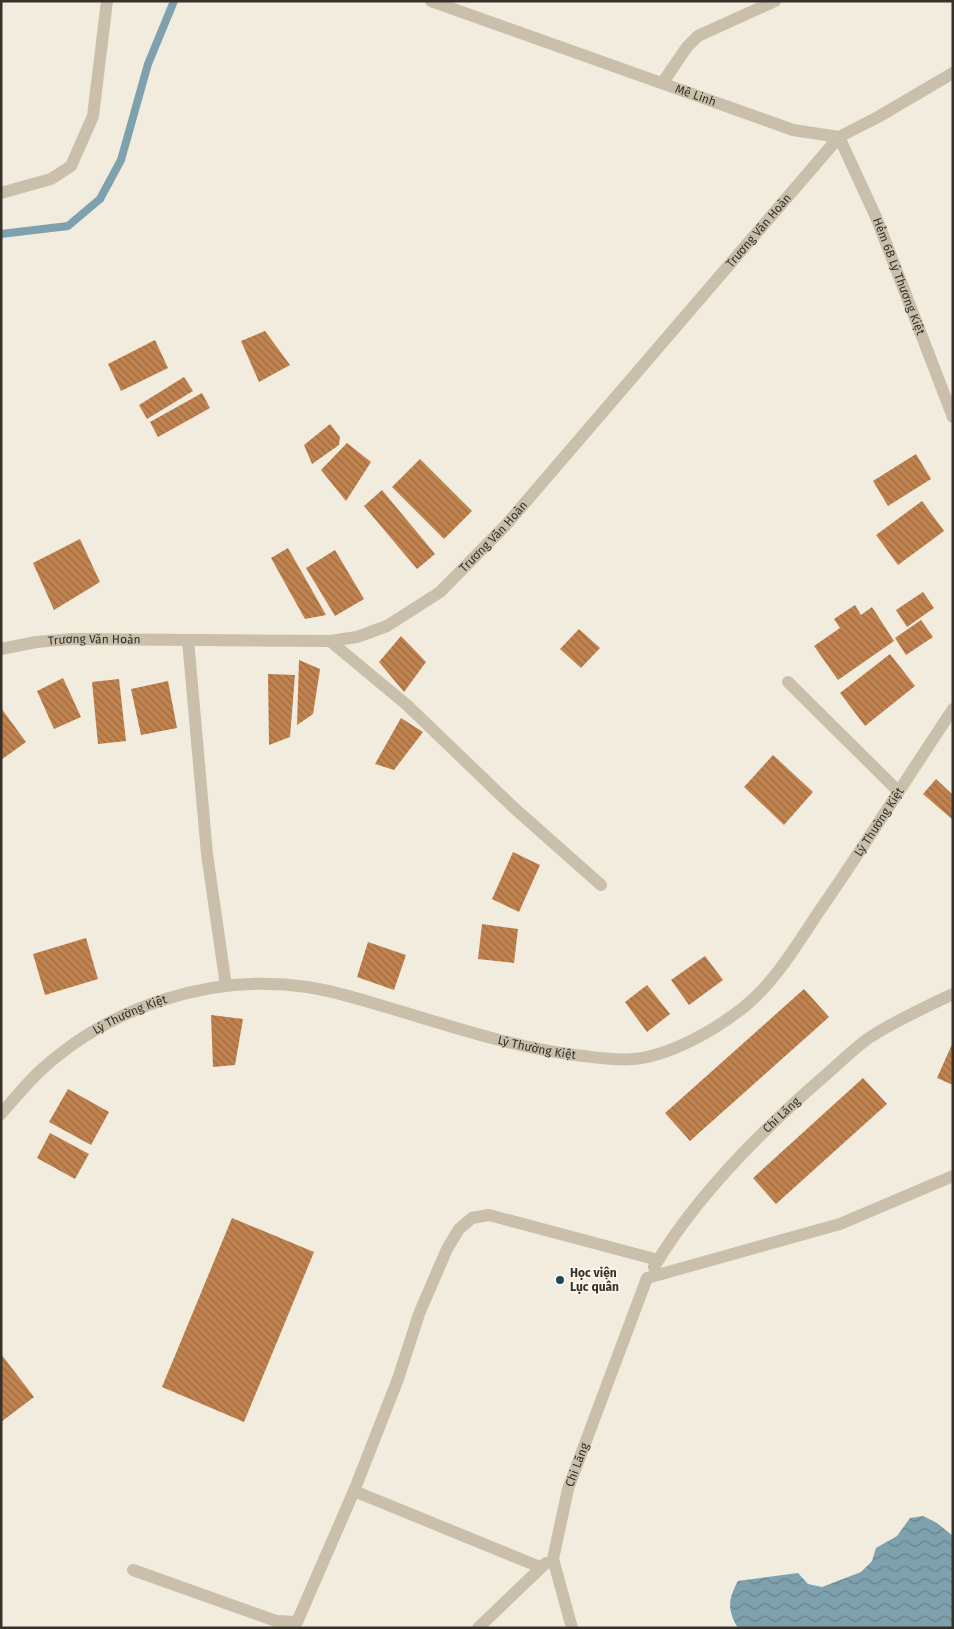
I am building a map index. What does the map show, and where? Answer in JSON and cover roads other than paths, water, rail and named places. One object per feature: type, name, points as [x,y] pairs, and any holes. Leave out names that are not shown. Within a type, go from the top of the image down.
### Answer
[{"type":"street","points":[[1,193],[51,179],[71,166],[93,116],[107,1]]},
{"type":"street","name":"Mê Linh","points":[[431,1],[663,82],[792,130],[839,137]]},
{"type":"street","points":[[663,82],[687,46],[698,36],[775,1]]},
{"type":"street","points":[[839,137],[878,117],[953,73]]},
{"type":"street","name":"Hẻm 6B Lý Thương Kiệt","points":[[839,137],[876,217],[953,417]]},
{"type":"street","name":"Trương Văn Hoàn","points":[[1,649],[36,642],[72,640],[330,641],[357,637],[388,626],[440,592],[506,526],[839,137]]},
{"type":"street","points":[[188,640],[207,854],[226,986]]},
{"type":"street","points":[[330,641],[407,705],[513,808],[601,885]]},
{"type":"street","points":[[788,682],[898,791]]},
{"type":"street","name":"Lý Thường Kiệt","points":[[1,1114],[39,1071],[67,1048],[102,1027],[145,1007],[188,992],[226,986],[267,984],[308,987],[540,1050],[604,1058],[634,1059],[669,1050],[711,1029],[735,1013],[770,982],[853,863],[953,709]]},
{"type":"street","name":"Chi Lăng","points":[[572,1628],[552,1559],[568,1488],[647,1278],[658,1260],[736,1160],[805,1093],[870,1037],[953,994]]},
{"type":"street","points":[[647,1278],[840,1224],[953,1176]]},
{"type":"street","points":[[134,1570],[276,1621],[297,1622],[354,1491],[398,1379],[419,1314],[436,1274],[459,1229],[472,1218],[488,1215],[519,1221],[658,1260]]},
{"type":"street","points":[[354,1491],[540,1566]]},
{"type":"street","points":[[478,1628],[540,1566],[552,1559]]},
{"type":"water","points":[[923,1516],[937,1523],[953,1536],[953,1628],[738,1628],[734,1622],[730,1604],[732,1593],[738,1581],[798,1573],[808,1584],[822,1587],[861,1572],[872,1561],[876,1548],[897,1536],[910,1518]]},
{"type":"waterway","points":[[1,234],[68,226],[100,199],[121,160],[148,64],[174,1]]},
{"type":"place","name":"Học viện Lục quân","points":[[560,1280]]}]
